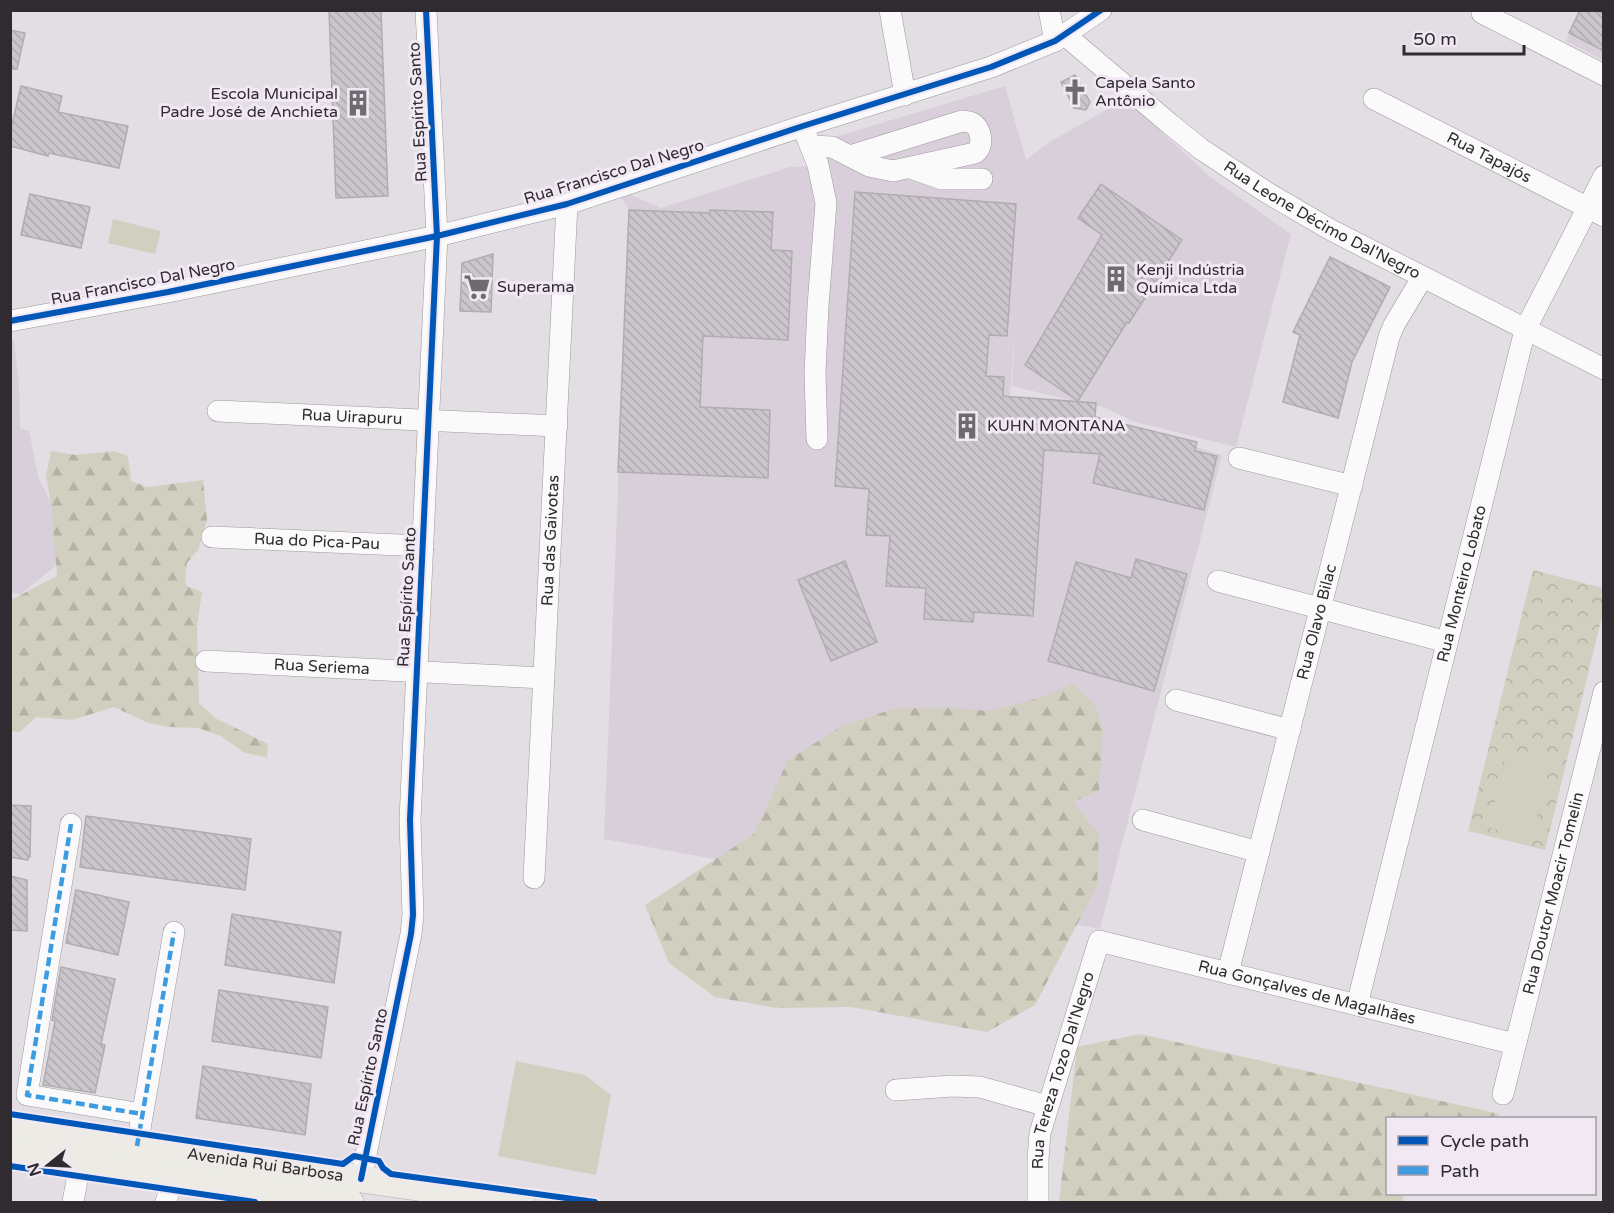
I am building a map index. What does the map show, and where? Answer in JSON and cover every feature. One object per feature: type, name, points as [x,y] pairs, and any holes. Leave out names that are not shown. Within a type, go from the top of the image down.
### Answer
[{"type":"main road","name":"Avenida Rui Barbosa","points":[[10,1128],[137,1146],[356,1191],[521,1203]]},
{"type":"main road","name":"Avenida Rui Barbosa","points":[[10,1154],[80,1164],[170,1190],[308,1200],[356,1191]]},
{"type":"street","name":"Rua Espírito Santo","points":[[356,1191],[411,934],[410,820],[437,236],[426,10]]},
{"type":"street","points":[[890,10],[904,95]]},
{"type":"street","points":[[1049,10],[1060,38]]},
{"type":"street","name":"Rua Francisco Dal Negro","points":[[10,321],[137,298],[437,236],[567,204],[991,67],[1060,38],[1101,10]]},
{"type":"street","points":[[1482,13],[1604,75]]},
{"type":"street","name":"Rua Leone Décimo Dal'Negro","points":[[1060,38],[1202,149],[1300,213],[1422,278],[1604,369]]},
{"type":"street","name":"Rua Tapajós","points":[[1374,99],[1595,212]]},
{"type":"street","points":[[811,146],[832,147],[869,166],[893,171],[975,153],[982,145],[978,130],[972,123],[962,121],[850,156]]},
{"type":"street","points":[[803,126],[818,165],[826,202],[815,373],[817,439]]},
{"type":"street","points":[[911,168],[942,179],[982,179]]},
{"type":"street","name":"Rua Monteiro Lobato","points":[[1357,1005],[1525,330],[1595,212],[1604,176]]},
{"type":"street","name":"Rua das Gaivotas","points":[[534,878],[567,204]]},
{"type":"street","name":"Rua Olavo Bilac","points":[[1228,973],[1389,337],[1422,278]]},
{"type":"street","name":"Rua Uirapuru","points":[[218,411],[556,426]]},
{"type":"street","points":[[1239,458],[1352,486]]},
{"type":"street","name":"Rua do Pica-Pau","points":[[212,537],[423,546]]},
{"type":"street","points":[[1218,581],[1447,642]]},
{"type":"street","name":"Rua Seriema","points":[[206,660],[544,678]]},
{"type":"street","name":"Rua Doutor Moacir Tomelin","points":[[1503,1094],[1604,692]]},
{"type":"street","points":[[1176,700],[1290,730]]},
{"type":"street","points":[[1143,820],[1259,852]]},
{"type":"street","points":[[71,824],[27,1095],[142,1114]]},
{"type":"street","points":[[137,1146],[174,932]]},
{"type":"street","name":"Rua Gonçalves de Magalhães","points":[[1099,941],[1515,1044]]},
{"type":"street","name":"Rua Tereza Tozo Dal'Negro","points":[[1038,1203],[1040,1133],[1099,941]]},
{"type":"street","points":[[896,1090],[952,1086],[980,1087],[1047,1106]]},
{"type":"street","points":[[73,1203],[80,1164]]},
{"type":"shaded area","points":[[1580,11],[1603,11],[1603,60],[1566,41]]},
{"type":"shaded area","points":[[1005,86],[1026,160],[1051,141],[1126,99],[1209,176],[1291,234],[1236,447],[1135,422],[1095,405],[1093,451],[1108,421],[1222,455],[1100,929],[604,839],[629,210],[616,188],[661,208],[790,167],[828,165],[825,140]],"holes":[[[1015,328],[1012,386],[1087,404],[1010,397]]]},
{"type":"shaded area","points":[[10,341],[14,341],[19,384],[20,428],[29,431],[39,479],[57,514],[60,562],[21,594],[10,593]]},
{"type":"green space","points":[[113,219],[161,231],[155,254],[108,243]]},
{"type":"green space","points":[[51,451],[76,455],[114,451],[128,456],[131,481],[147,487],[203,480],[207,520],[198,550],[187,563],[185,580],[187,586],[202,592],[197,627],[199,703],[215,718],[268,744],[267,757],[245,753],[221,736],[198,728],[148,723],[114,707],[72,720],[36,717],[20,732],[11,731],[11,600],[57,576],[51,504],[46,475]]},
{"type":"green space","points":[[1533,570],[1603,588],[1603,612],[1545,850],[1468,831]]},
{"type":"green space","points":[[1072,684],[1095,704],[1103,729],[1099,790],[1073,802],[1099,834],[1097,886],[1035,1005],[987,1032],[851,1007],[776,1008],[715,997],[669,963],[645,905],[754,834],[788,760],[842,726],[893,709],[944,707],[989,711],[1039,698]]},
{"type":"green space","points":[[1507,750],[1550,759],[1532,838],[1489,828]]},
{"type":"green space","points":[[1140,1034],[1500,1114],[1496,1117],[1386,1117],[1386,1195],[1403,1195],[1403,1202],[1059,1202],[1077,1047]]},
{"type":"green space","points":[[516,1061],[585,1075],[611,1095],[596,1175],[498,1156]]},
{"type":"building","name":"Escola Municipal Padre José de Anchieta","points":[[329,10],[381,10],[388,196],[336,198]]},
{"type":"building","points":[[1580,10],[1596,10],[1604,14],[1604,51],[1569,33]]},
{"type":"building","points":[[10,30],[25,33],[17,69],[10,69]]},
{"type":"building","name":"Capela Santo Antônio","points":[[1075,75],[1090,102],[1086,110],[1074,108],[1061,82]]},
{"type":"building","points":[[21,86],[62,96],[58,112],[128,126],[119,168],[49,153],[48,156],[10,146],[10,133]]},
{"type":"building","name":"Kenji Indústria Química Ltda","points":[[1101,184],[1182,240],[1078,401],[1025,365],[1102,235],[1078,218]]},
{"type":"building","name":"KUHN MONTANA","points":[[855,192],[1016,204],[1007,336],[989,335],[986,376],[1004,377],[1003,396],[1096,403],[1095,417],[1197,442],[1195,451],[1217,456],[1204,510],[1093,483],[1100,454],[1044,450],[1033,616],[974,612],[973,622],[924,619],[926,588],[886,586],[890,536],[866,535],[869,489],[835,486]]},
{"type":"building","points":[[30,194],[90,207],[81,248],[21,235]]},
{"type":"building","points":[[629,210],[710,213],[710,210],[773,212],[771,250],[792,251],[788,340],[703,336],[700,407],[770,410],[768,478],[618,472]]},
{"type":"building","name":"Superama","points":[[493,254],[491,312],[460,311],[462,263]]},
{"type":"building","points":[[1330,257],[1390,287],[1352,362],[1338,418],[1283,402],[1300,335],[1293,332]]},
{"type":"building","points":[[1136,559],[1187,574],[1154,691],[1048,661],[1076,562],[1131,578]]},
{"type":"building","points":[[845,561],[877,642],[831,661],[798,580]]},
{"type":"building","points":[[10,805],[31,806],[30,857],[28,860],[10,857]]},
{"type":"building","points":[[86,816],[251,839],[245,890],[80,867]]},
{"type":"building","points":[[10,876],[27,880],[27,931],[10,930]]},
{"type":"building","points":[[76,890],[129,902],[118,955],[66,943]]},
{"type":"building","points":[[232,914],[341,932],[334,983],[225,965]]},
{"type":"building","points":[[61,967],[115,979],[101,1044],[105,1045],[95,1093],[43,1085],[55,1021],[52,1020]]},
{"type":"building","points":[[219,990],[328,1007],[321,1058],[212,1041]]},
{"type":"building","points":[[203,1066],[311,1084],[305,1135],[196,1118]]},
{"type":"marked path","points":[[71,824],[27,1095],[142,1114]]},
{"type":"marked path","points":[[137,1146],[174,932]]},
{"type":"cycle path","points":[[361,1179],[413,915],[410,820],[437,236],[426,10]]},
{"type":"cycle path","points":[[10,321],[168,292],[437,236],[567,204],[991,67],[1055,41],[1101,10]]},
{"type":"cycle path","points":[[10,1114],[343,1164],[354,1156],[379,1161],[383,1168],[391,1174],[595,1202]]},
{"type":"cycle path","points":[[10,1166],[255,1202]]},
{"type":"place","name":"Capela Santo Antônio","points":[[1075,92]]},
{"type":"place","name":"Escola Municipal Padre José de Anchieta","points":[[358,103]]},
{"type":"place","name":"Kenji Indústria Química Ltda","points":[[1116,279]]},
{"type":"place","name":"Superama","points":[[477,287]]},
{"type":"place","name":"KUHN MONTANA","points":[[967,426]]}]
